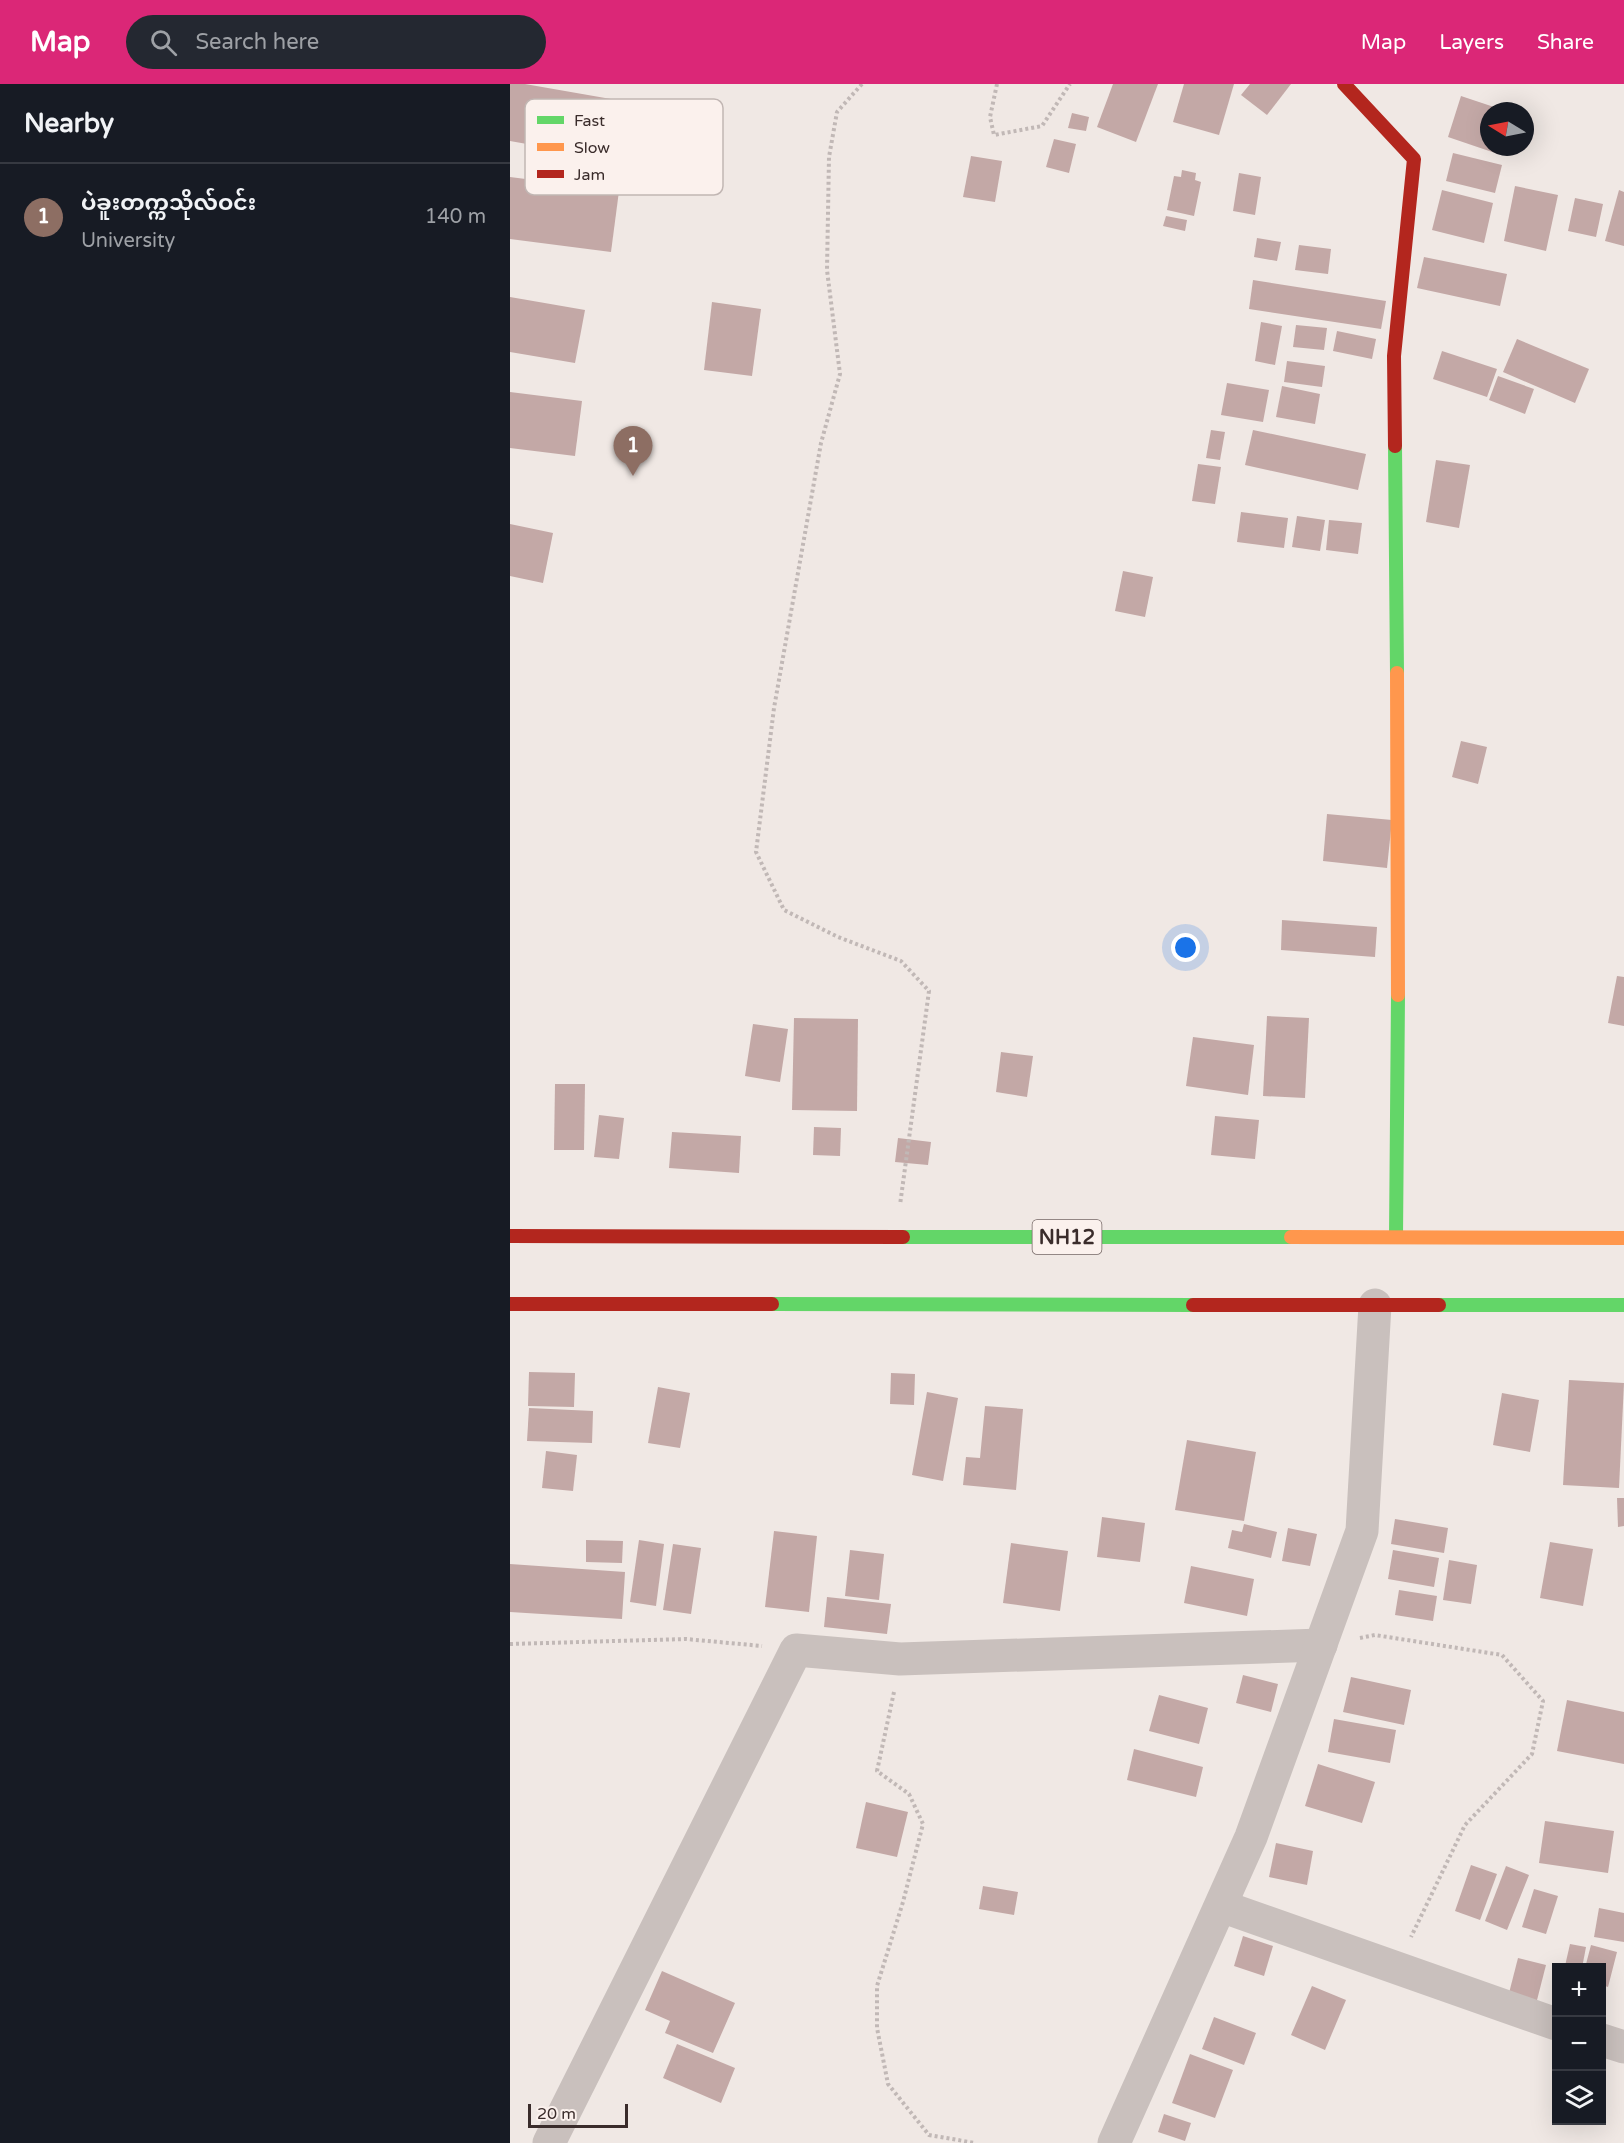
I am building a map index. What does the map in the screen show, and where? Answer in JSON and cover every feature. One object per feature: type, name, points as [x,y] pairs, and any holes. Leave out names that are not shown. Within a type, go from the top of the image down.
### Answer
[{"type":"main road","points":[[1344,84],[1414,159],[1394,356],[1399,906],[1396,1237]]},
{"type":"main road","name":"NH12","points":[[510,1236],[1624,1238]]},
{"type":"main road","points":[[510,1304],[1624,1305]]},
{"type":"street","points":[[1114,2143],[1251,1837],[1362,1531],[1375,1305]]},
{"type":"street","points":[[549,2143],[796,1650],[900,1659],[1321,1645]]},
{"type":"street","points":[[1221,1906],[1552,2022]]},
{"type":"street","points":[[1606,2041],[1624,2048]]},
{"type":"path","points":[[862,84],[837,112],[829,157],[827,270],[840,374],[821,443],[776,698],[756,852],[784,910],[838,937],[901,961],[929,991],[903,1173],[897,1236]]},
{"type":"path","points":[[997,84],[990,117],[994,135],[1042,126],[1070,84]]},
{"type":"path","points":[[1321,1645],[1375,1635],[1502,1655],[1543,1701],[1532,1754],[1465,1825],[1397,1968]]},
{"type":"path","points":[[510,1644],[686,1639],[796,1650]]},
{"type":"path","points":[[900,1659],[878,1771],[909,1794],[923,1824],[903,1902],[877,1986],[877,2028],[888,2084],[929,2135],[975,2143]]},
{"type":"building","points":[[510,84],[525,84],[611,99],[525,99],[525,144],[510,141]]},
{"type":"building","points":[[1113,84],[1158,84],[1136,142],[1097,127]]},
{"type":"building","points":[[1184,84],[1234,84],[1219,135],[1173,122]]},
{"type":"building","points":[[1250,84],[1291,84],[1267,115],[1241,95]]},
{"type":"building","points":[[1461,96],[1480,102],[1480,148],[1448,137]]},
{"type":"building","points":[[1072,113],[1089,117],[1086,131],[1068,128]]},
{"type":"building","points":[[1054,139],[1076,144],[1069,173],[1046,167]]},
{"type":"building","points":[[1453,153],[1502,165],[1495,193],[1446,181]]},
{"type":"building","points":[[971,156],[1002,161],[995,202],[963,197]]},
{"type":"building","points":[[1182,170],[1196,173],[1195,180],[1201,182],[1194,216],[1167,210],[1174,176],[1181,177]]},
{"type":"building","points":[[1239,173],[1261,177],[1255,215],[1233,211]]},
{"type":"building","points":[[510,177],[525,179],[525,195],[618,195],[611,252],[510,239]]},
{"type":"building","points":[[1515,186],[1558,195],[1546,251],[1504,241]]},
{"type":"building","points":[[1442,190],[1493,203],[1484,243],[1432,230]]},
{"type":"building","points":[[1619,190],[1624,192],[1624,246],[1605,241]]},
{"type":"building","points":[[1575,198],[1603,204],[1596,237],[1568,231]]},
{"type":"building","points":[[1166,216],[1187,220],[1185,231],[1163,226]]},
{"type":"building","points":[[1257,238],[1281,242],[1277,261],[1254,257]]},
{"type":"building","points":[[1299,245],[1331,249],[1328,274],[1295,270]]},
{"type":"building","points":[[1424,257],[1507,274],[1500,306],[1417,288]]},
{"type":"building","points":[[1253,280],[1386,301],[1381,329],[1249,309]]},
{"type":"building","points":[[510,297],[585,310],[575,363],[510,352]]},
{"type":"building","points":[[712,302],[761,309],[752,376],[704,370]]},
{"type":"building","points":[[1261,322],[1282,326],[1275,365],[1255,361]]},
{"type":"building","points":[[1296,325],[1327,328],[1324,350],[1293,347]]},
{"type":"building","points":[[1337,331],[1376,339],[1372,359],[1333,351]]},
{"type":"building","points":[[1517,339],[1589,369],[1575,403],[1503,372]]},
{"type":"building","points":[[1442,351],[1497,369],[1487,397],[1433,379]]},
{"type":"building","points":[[1287,361],[1325,366],[1322,387],[1284,382]]},
{"type":"building","points":[[1498,376],[1534,389],[1525,414],[1489,400]]},
{"type":"building","points":[[1227,383],[1269,390],[1263,422],[1221,415]]},
{"type":"building","points":[[1282,386],[1320,394],[1315,424],[1276,417]]},
{"type":"building","points":[[510,392],[582,401],[575,456],[510,448]]},
{"type":"building","points":[[1211,430],[1225,432],[1220,460],[1206,458]]},
{"type":"building","points":[[1253,430],[1366,454],[1358,490],[1245,465]]},
{"type":"building","points":[[1436,460],[1470,465],[1459,528],[1426,522]]},
{"type":"building","points":[[1198,464],[1221,467],[1215,504],[1192,501]]},
{"type":"building","points":[[1241,512],[1288,518],[1284,548],[1237,542]]},
{"type":"building","points":[[1297,516],[1325,520],[1320,551],[1292,547]]},
{"type":"building","points":[[1329,520],[1362,523],[1358,554],[1326,550]]},
{"type":"building","points":[[510,524],[553,533],[543,583],[510,576]]},
{"type":"building","points":[[1123,571],[1153,577],[1145,617],[1115,611]]},
{"type":"building","points":[[1461,741],[1487,747],[1478,784],[1452,777]]},
{"type":"building","points":[[1327,814],[1392,820],[1387,868],[1323,861]]},
{"type":"building","points":[[1282,920],[1377,927],[1375,957],[1281,950]]},
{"type":"building","points":[[1617,976],[1624,977],[1624,1026],[1608,1023]]},
{"type":"building","points":[[1267,1016],[1309,1018],[1305,1098],[1263,1096]]},
{"type":"building","points":[[794,1018],[858,1019],[857,1111],[792,1110]]},
{"type":"building","points":[[753,1024],[788,1029],[780,1082],[745,1076]]},
{"type":"building","points":[[1193,1037],[1254,1045],[1248,1095],[1186,1086]]},
{"type":"building","points":[[1001,1052],[1033,1056],[1027,1097],[996,1092]]},
{"type":"building","points":[[555,1084],[585,1084],[584,1150],[554,1150]]},
{"type":"building","points":[[599,1115],[624,1118],[619,1159],[594,1157]]},
{"type":"building","points":[[1215,1116],[1259,1120],[1255,1159],[1211,1155]]},
{"type":"building","points":[[814,1127],[841,1128],[840,1156],[813,1155]]},
{"type":"building","points":[[672,1132],[741,1136],[739,1173],[669,1168]]},
{"type":"building","points":[[898,1138],[931,1142],[928,1165],[895,1162]]},
{"type":"building","points":[[529,1372],[575,1373],[574,1407],[528,1406]]},
{"type":"building","points":[[891,1373],[915,1374],[914,1405],[890,1404]]},
{"type":"building","points":[[1569,1380],[1624,1383],[1619,1488],[1563,1485]]},
{"type":"building","points":[[658,1387],[690,1393],[680,1448],[648,1443]]},
{"type":"building","points":[[927,1392],[958,1398],[943,1481],[912,1475]]},
{"type":"building","points":[[1502,1393],[1539,1400],[1530,1452],[1493,1445]]},
{"type":"building","points":[[985,1406],[1023,1409],[1016,1490],[963,1485],[966,1457],[980,1458]]},
{"type":"building","points":[[529,1408],[593,1411],[592,1443],[527,1441]]},
{"type":"building","points":[[1187,1440],[1256,1452],[1244,1521],[1175,1510]]},
{"type":"building","points":[[546,1451],[577,1455],[573,1491],[542,1488]]},
{"type":"building","points":[[1617,1498],[1624,1498],[1624,1526],[1618,1527]]},
{"type":"building","points":[[1102,1517],[1145,1523],[1140,1562],[1097,1557]]},
{"type":"building","points":[[1395,1519],[1448,1528],[1444,1553],[1391,1544]]},
{"type":"building","points":[[1244,1524],[1277,1532],[1271,1558],[1228,1548],[1232,1530],[1242,1532]]},
{"type":"building","points":[[1288,1528],[1317,1534],[1310,1566],[1282,1561]]},
{"type":"building","points":[[774,1531],[817,1536],[809,1612],[765,1607]]},
{"type":"building","points":[[586,1540],[623,1541],[622,1563],[586,1562]]},
{"type":"building","points":[[639,1540],[664,1544],[656,1606],[630,1602]]},
{"type":"building","points":[[1550,1542],[1593,1549],[1583,1606],[1540,1598]]},
{"type":"building","points":[[1011,1543],[1068,1551],[1060,1611],[1003,1603]]},
{"type":"building","points":[[673,1544],[701,1548],[691,1614],[663,1610]]},
{"type":"building","points":[[850,1550],[884,1554],[879,1600],[845,1596]]},
{"type":"building","points":[[1393,1550],[1439,1558],[1434,1587],[1388,1579]]},
{"type":"building","points":[[1449,1560],[1477,1565],[1471,1604],[1443,1600]]},
{"type":"building","points":[[510,1564],[625,1572],[622,1619],[510,1612]]},
{"type":"building","points":[[1191,1566],[1254,1579],[1247,1616],[1184,1603]]},
{"type":"building","points":[[1399,1590],[1437,1596],[1433,1621],[1395,1615]]},
{"type":"building","points":[[827,1597],[891,1604],[887,1634],[824,1627]]},
{"type":"building","points":[[1243,1675],[1278,1684],[1271,1712],[1236,1703]]},
{"type":"building","points":[[1351,1677],[1411,1690],[1404,1725],[1343,1712]]},
{"type":"building","points":[[1159,1695],[1208,1708],[1199,1744],[1149,1731]]},
{"type":"building","points":[[1567,1700],[1624,1712],[1624,1764],[1557,1751]]},
{"type":"building","points":[[1334,1719],[1396,1730],[1390,1763],[1328,1752]]},
{"type":"building","points":[[1134,1749],[1203,1767],[1196,1797],[1127,1780]]},
{"type":"building","points":[[1318,1764],[1375,1782],[1362,1823],[1305,1806]]},
{"type":"building","points":[[866,1802],[908,1812],[897,1857],[856,1848]]},
{"type":"building","points":[[1545,1821],[1614,1831],[1608,1873],[1539,1863]]},
{"type":"building","points":[[1276,1843],[1313,1851],[1307,1885],[1269,1877]]},
{"type":"building","points":[[1471,1865],[1497,1874],[1480,1920],[1455,1911]]},
{"type":"building","points":[[1506,1866],[1529,1875],[1507,1930],[1485,1921]]},
{"type":"building","points":[[983,1886],[1018,1892],[1014,1915],[979,1909]]},
{"type":"building","points":[[1534,1889],[1558,1896],[1546,1934],[1522,1927]]},
{"type":"building","points":[[1599,1908],[1624,1913],[1624,1942],[1594,1937]]},
{"type":"building","points":[[1243,1936],[1273,1946],[1264,1976],[1234,1966]]},
{"type":"building","points":[[1570,1944],[1586,1947],[1583,1963],[1566,1963]]},
{"type":"building","points":[[1591,1945],[1617,1952],[1608,1987],[1606,1986],[1606,1963],[1586,1963]]},
{"type":"building","points":[[1518,1958],[1546,1965],[1536,2004],[1508,1997]]},
{"type":"building","points":[[662,1971],[735,2003],[713,2053],[665,2033],[670,2021],[645,2010]]},
{"type":"building","points":[[1312,1986],[1346,2000],[1325,2050],[1291,2035]]},
{"type":"building","points":[[1214,2017],[1256,2033],[1244,2065],[1202,2049]]},
{"type":"building","points":[[677,2044],[735,2068],[721,2103],[663,2078]]},
{"type":"building","points":[[1190,2054],[1233,2070],[1215,2118],[1172,2103]]},
{"type":"building","points":[[1164,2114],[1191,2123],[1185,2141],[1158,2132]]},
{"type":"traffic: fast","points":[[1395,446],[1397,673]]},
{"type":"traffic: fast","points":[[1396,1237],[1398,995]]},
{"type":"traffic: fast","points":[[903,1237],[1291,1237]]},
{"type":"traffic: fast","points":[[772,1304],[1193,1305]]},
{"type":"traffic: fast","points":[[1439,1305],[1624,1305]]},
{"type":"traffic: slow","points":[[1397,673],[1398,995]]},
{"type":"traffic: slow","points":[[1291,1237],[1624,1238]]},
{"type":"traffic: jam","points":[[1344,84],[1414,159],[1394,356],[1395,446]]},
{"type":"traffic: jam","points":[[510,1236],[903,1237]]},
{"type":"traffic: jam","points":[[510,1304],[772,1304]]},
{"type":"traffic: jam","points":[[1193,1305],[1439,1305]]},
{"type":"place","name":"ပဲခူးတက္ကသိုလ်ဝင်း","points":[[633,476]]}]
